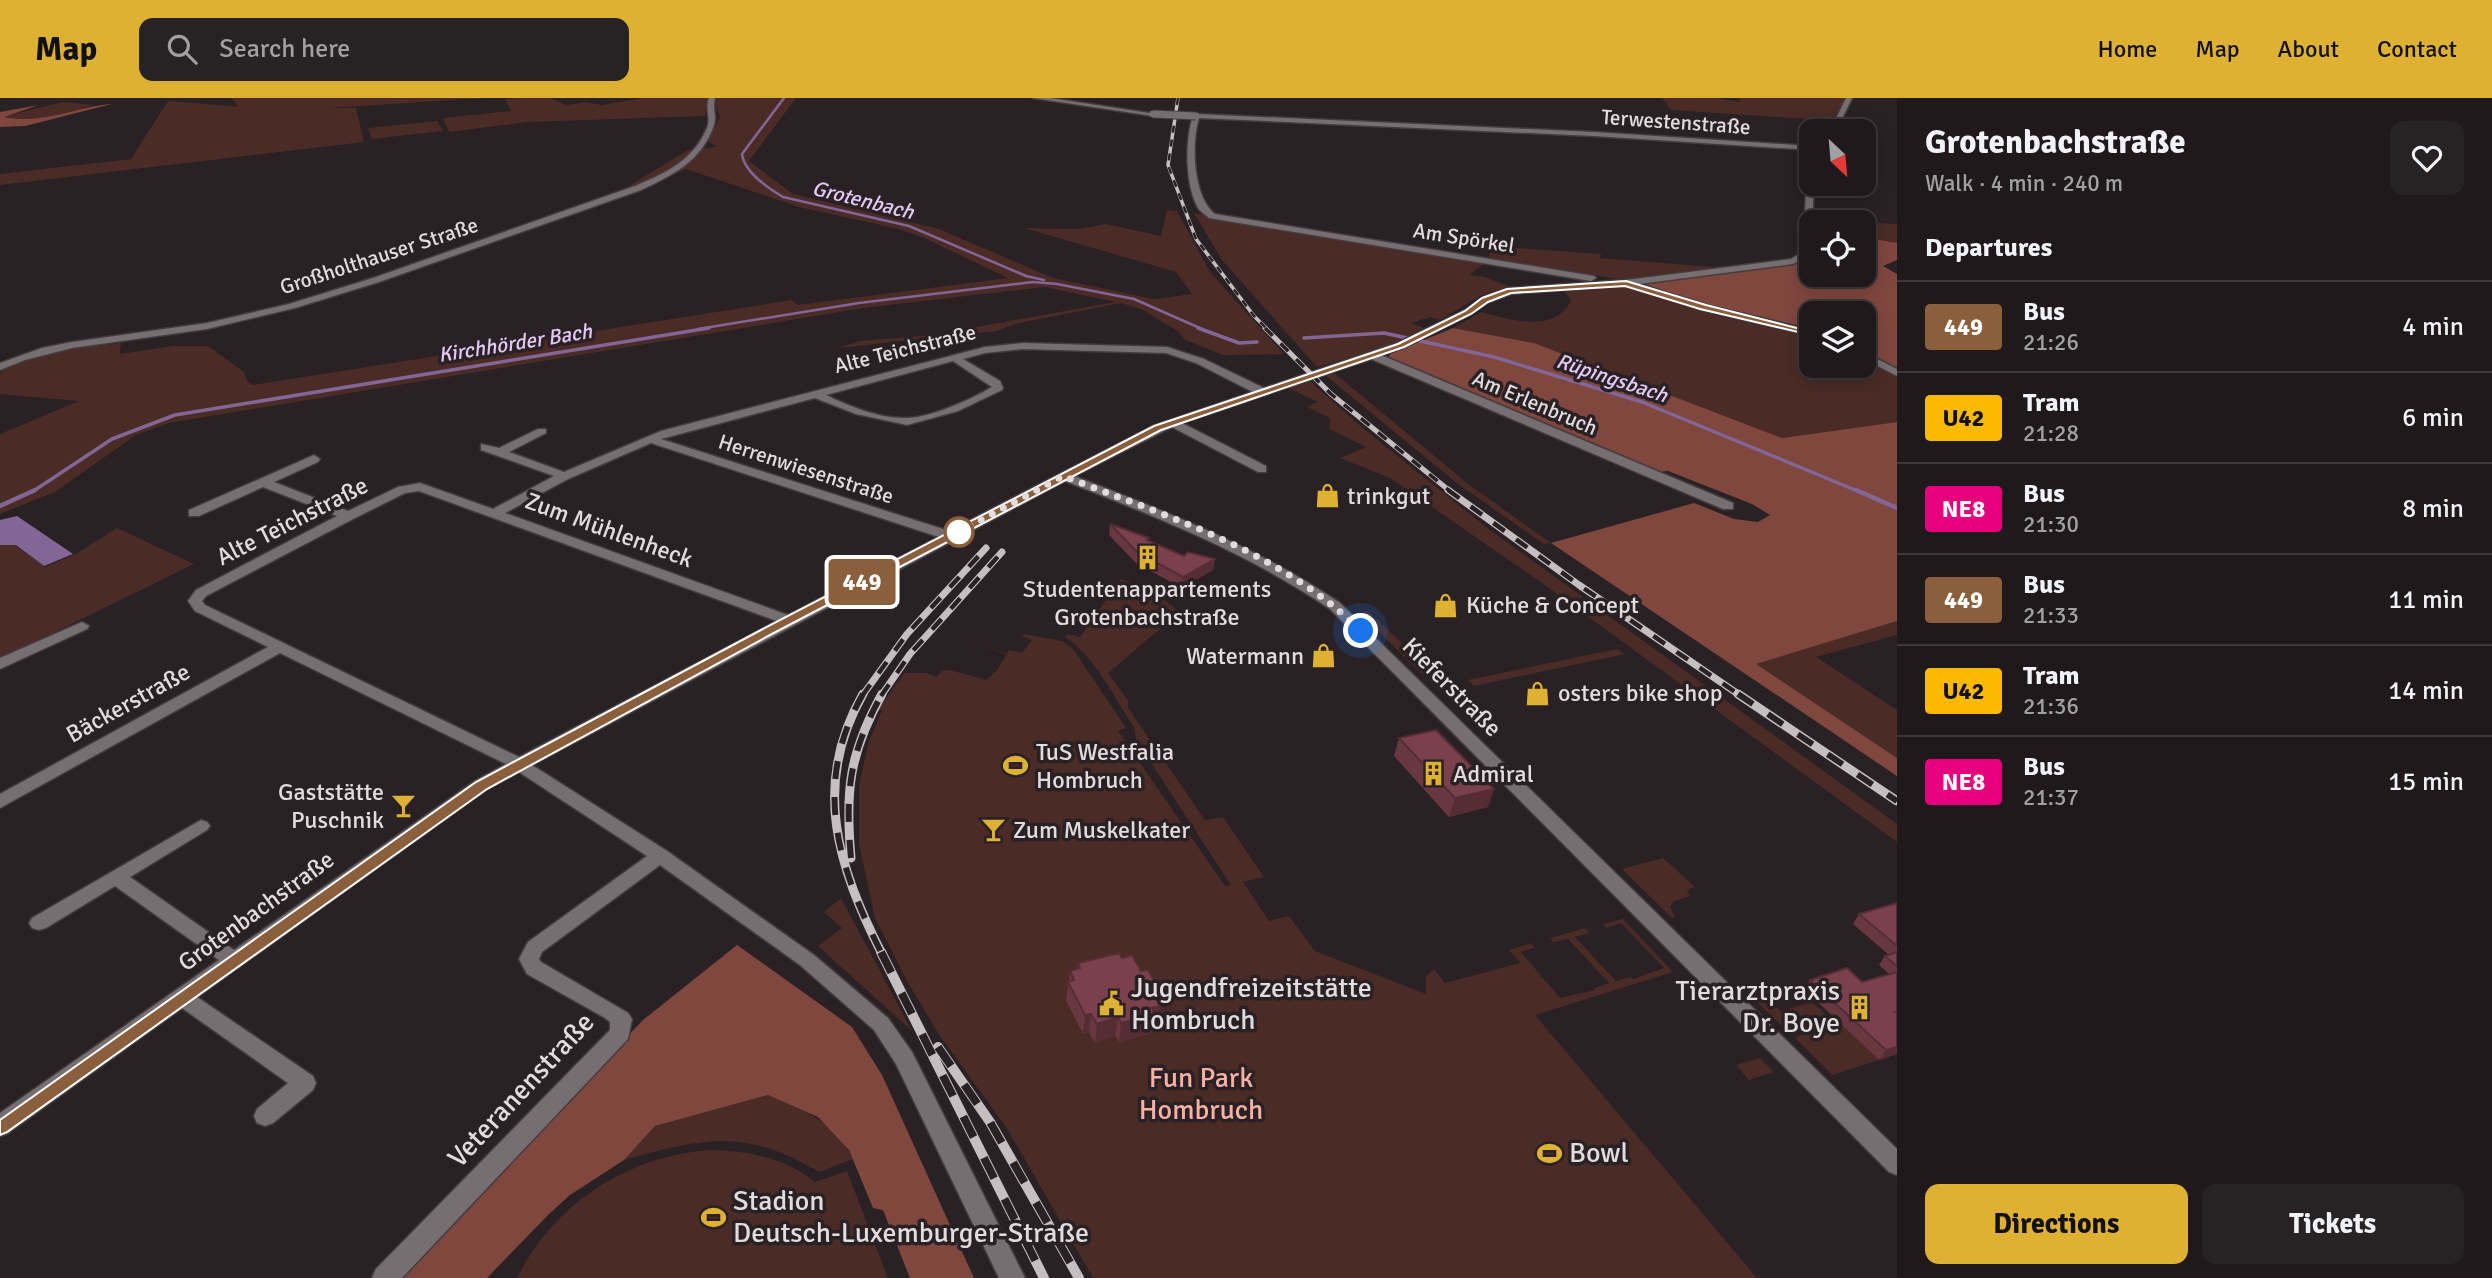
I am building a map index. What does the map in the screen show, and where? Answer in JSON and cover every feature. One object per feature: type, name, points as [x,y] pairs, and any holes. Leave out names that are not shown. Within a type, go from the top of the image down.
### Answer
[{"type":"street","name":"Großholthauser Straße","points":[[0,368],[47,351],[204,326],[287,306],[615,198],[696,155],[712,123],[712,98]]},
{"type":"street","name":"Terwestenstraße","points":[[1036,98],[1153,114],[1427,129],[1555,132],[1799,147]]},
{"type":"street","points":[[1839,119],[1849,98]]},
{"type":"street","name":"Am Spörkel","points":[[1196,116],[1192,128],[1194,180],[1200,207],[1212,216],[1626,283],[1703,307],[1799,330]]},
{"type":"street","name":"Grotenbachstraße","points":[[2,1121],[440,812],[519,764],[1063,476],[1171,422],[1373,356],[1425,335],[1485,300],[1510,291],[1626,283],[1762,267],[1801,258],[1807,248],[1810,196]]},
{"type":"street","name":"Alte Teichstraße","points":[[495,513],[564,476],[649,439],[953,357],[1022,346],[1153,349],[1190,356],[1261,391]]},
{"type":"street","name":"Am Erlenbruch","points":[[1373,356],[1728,506]]},
{"type":"street","points":[[815,393],[832,403],[906,422],[926,418],[998,388],[996,383],[953,357]]},
{"type":"street","points":[[1876,362],[1897,373]]},
{"type":"street","points":[[1171,422],[1262,469]]},
{"type":"street","points":[[500,452],[541,431]]},
{"type":"street","name":"Herrenwiesenstraße","points":[[649,439],[950,536]]},
{"type":"street","points":[[485,447],[564,476]]},
{"type":"street","points":[[194,513],[314,459]]},
{"type":"street","name":"Kieferstraße","points":[[1063,476],[1167,517],[1271,564],[1335,606],[1897,1165]]},
{"type":"street","points":[[263,482],[348,516]]},
{"type":"street","name":"Alte Teichstraße","points":[[279,647],[200,608],[195,601],[201,593],[348,516],[414,487]]},
{"type":"street","name":"Zum Mühlenheck","points":[[414,487],[432,490],[789,620]]},
{"type":"street","points":[[1669,495],[1682,487]]},
{"type":"street","points":[[0,664],[82,626]]},
{"type":"street","points":[[279,647],[519,764],[660,856],[807,960],[881,1024],[904,1058],[1012,1278]]},
{"type":"street","name":"Bäckerstraße","points":[[0,802],[279,647]]},
{"type":"street","points":[[39,923],[201,826]]},
{"type":"street","name":"Veteranenstraße","points":[[385,1278],[620,1033],[621,1019],[534,968],[529,959],[535,947],[660,856]]},
{"type":"street","points":[[116,877],[233,960]]},
{"type":"street","name":"Grotenbachstraße","points":[[181,997],[304,1083],[265,1116]]},
{"type":"green space","points":[[231,98],[485,98],[329,108],[356,108],[364,142],[0,185],[0,174],[131,159],[168,101],[239,107]]},
{"type":"green space","points":[[550,98],[567,105],[585,102],[602,105],[643,98],[707,98],[705,116],[527,122],[449,132],[443,118],[511,111],[505,99]]},
{"type":"green space","points":[[717,98],[796,98],[749,161],[793,194],[939,229],[1053,278],[1154,299],[1192,294],[1176,272],[1024,228],[1077,229],[1106,224],[1161,236],[1167,210],[1177,211],[1210,272],[1284,354],[1223,355],[1186,340],[1177,331],[1143,310],[1121,303],[1015,324],[997,331],[838,348],[860,341],[932,335],[1115,302],[1045,287],[863,308],[169,423],[136,435],[55,492],[0,514],[0,434],[79,401],[0,394],[0,373],[43,354],[121,343],[120,354],[173,346],[208,346],[244,372],[247,381],[253,385],[792,300],[798,305],[1008,278],[899,229],[799,207],[686,169],[626,197],[614,195],[688,150],[717,147],[707,141],[720,117],[715,104]]},
{"type":"green space","points":[[1662,98],[1717,98],[1740,102],[1739,98],[1849,98],[1839,119],[1671,110]]},
{"type":"green space","points":[[62,102],[94,105],[35,121],[2,117]]},
{"type":"green space","points":[[437,121],[443,131],[372,139],[368,128]]},
{"type":"green space","points":[[1194,213],[1487,262],[1469,275],[1485,277],[1510,287],[1480,296],[1440,320],[1430,317],[1411,323],[1426,329],[1389,346],[1317,367],[1222,260]]},
{"type":"green space","points":[[1876,222],[1897,224],[1897,243],[1876,239]]},
{"type":"green space","points":[[1490,246],[1601,254],[1600,258],[1712,267],[1714,270],[1624,280],[1489,259]]},
{"type":"green space","points":[[1630,286],[1680,303],[1799,331],[1799,378],[1876,378],[1876,366],[1897,377],[1897,422],[1782,438],[1534,343],[1453,328],[1482,312],[1531,322],[1555,317],[1564,311],[1571,300],[1562,288]]},
{"type":"green space","points":[[1333,372],[1467,483],[1551,543],[1544,544],[1458,484],[1325,375]]},
{"type":"green space","points":[[1309,380],[1364,429],[1486,527],[1897,824],[1897,842],[1542,583],[1390,478],[1340,458],[1366,447],[1329,429],[1330,418],[1307,407],[1318,402],[1286,387]]},
{"type":"green space","points":[[117,528],[194,564],[0,659],[0,545],[15,545],[45,567],[76,554]]},
{"type":"green space","name":"Fun Park Hombruch","points":[[1121,579],[1149,588],[1180,612],[1108,673],[1128,700],[1128,708],[1205,820],[1223,817],[1264,877],[1243,882],[1269,921],[1289,916],[1315,951],[1426,994],[1426,977],[1434,969],[1445,983],[1520,963],[1509,950],[1531,943],[1535,948],[1521,952],[1560,998],[1595,990],[1594,988],[1609,983],[1568,939],[1553,942],[1550,938],[1585,928],[1589,933],[1575,937],[1616,981],[1631,977],[1633,979],[1664,968],[1621,923],[1607,928],[1603,924],[1623,919],[1673,972],[1535,1015],[1757,1278],[1093,1278],[1008,1130],[940,1036],[908,983],[875,918],[859,844],[859,785],[869,741],[882,711],[878,710],[904,673],[926,673],[936,677],[942,671],[950,670],[986,680],[997,670],[1007,654],[970,643],[1007,653],[1009,650],[1022,653],[1032,640],[1021,636],[1024,634],[1062,641],[1073,649],[1126,728],[1118,731],[1225,886],[1231,885],[1136,740],[1134,727],[1103,678],[1086,655],[1065,637],[1067,634],[1080,637]]},
{"type":"green space","points":[[1368,611],[1434,674],[1424,676],[1360,613]]},
{"type":"green space","points":[[1897,621],[1897,635],[1816,657],[1897,710],[1897,758],[1755,664]]},
{"type":"green space","points":[[1617,649],[1625,654],[1474,686],[1468,680]]},
{"type":"green space","points":[[1663,858],[1695,887],[1687,890],[1690,896],[1674,901],[1670,907],[1675,917],[1672,918],[1622,869]]},
{"type":"green space","points":[[841,898],[912,1031],[818,946],[842,928],[824,912]]},
{"type":"green space","points":[[1765,997],[1781,1011],[1812,1002],[1828,1017],[1789,1029],[1782,1026],[1755,1000]]},
{"type":"green space","points":[[1842,1024],[1879,1060],[1832,1075],[1796,1039],[1798,1036]]},
{"type":"green space","points":[[1760,1058],[1774,1072],[1749,1080],[1736,1065]]},
{"type":"green space","points":[[768,1095],[806,1112],[828,1126],[846,1146],[853,1159],[819,1172],[769,1148],[724,1141],[678,1146],[624,1160],[655,1126]]},
{"type":"green space","name":"Stadion Deutsch-Luxemburger-Straße","points":[[710,1150],[765,1157],[803,1173],[815,1182],[847,1171],[888,1278],[517,1278],[551,1228],[596,1188],[650,1162],[679,1154]]},
{"type":"shaded area","points":[[112,104],[25,126],[0,127],[0,112],[39,105],[4,117],[32,119]]},
{"type":"shaded area","points":[[1876,239],[1897,243],[1897,260],[1883,266],[1897,274],[1897,368],[1876,357],[1876,301],[1799,301],[1799,327],[1694,301],[1644,284],[1784,266],[1799,261],[1799,287],[1876,287]]},
{"type":"shaded area","points":[[1453,328],[1534,343],[1782,438],[1897,422],[1897,621],[1756,664],[1897,758],[1897,776],[1551,543],[1694,503],[1734,519],[1758,522],[1770,515],[1752,504],[1668,471],[1657,472],[1388,360],[1390,354]]},
{"type":"shaded area","points":[[17,516],[73,554],[44,566],[16,545],[0,545],[0,520]]},
{"type":"shaded area","points":[[737,945],[852,1027],[882,1075],[974,1278],[910,1278],[883,1210],[873,1208],[849,1150],[818,1117],[768,1095],[655,1126],[624,1160],[570,1195],[549,1214],[487,1278],[396,1278],[643,1020]]},
{"type":"building","points":[[1110,524],[1149,538],[1147,540],[1184,556],[1188,552],[1215,559],[1183,577],[1137,552]]},
{"type":"building","points":[[1436,730],[1494,789],[1455,798],[1399,738]]},
{"type":"building","points":[[1897,903],[1897,946],[1859,914]]},
{"type":"building","points":[[1897,952],[1897,966],[1885,956]]},
{"type":"building","name":"Jugendfreizeitstätte Hombruch","points":[[1119,953],[1122,958],[1132,955],[1141,971],[1148,970],[1163,997],[1157,999],[1161,1006],[1152,1008],[1155,1014],[1121,1023],[1118,1017],[1097,1024],[1091,1014],[1085,1015],[1068,982],[1074,980],[1070,971],[1080,968],[1078,963]]},
{"type":"building","name":"Tierarztpraxis Dr. Boye","points":[[1847,968],[1862,982],[1897,972],[1897,1047],[1886,1050],[1810,980]]},
{"type":"waterway","name":"Grotenbach","points":[[784,98],[742,154],[747,167],[771,189],[783,197],[909,226],[1026,276],[1044,280]]},
{"type":"waterway","name":"Kirchhörder Bach","points":[[698,329],[859,303],[1033,282],[1058,284]]},
{"type":"waterway","name":"Rüpingsbach","points":[[1057,284],[1134,299],[1202,329]]},
{"type":"waterway","name":"Kirchhörder Bach","points":[[32,492],[112,439],[175,415],[709,328]]},
{"type":"waterway","name":"Rüpingsbach","points":[[1198,328],[1239,343],[1257,342]]},
{"type":"waterway","name":"Rüpingsbach","points":[[1304,338],[1384,333],[1494,357],[1642,402],[1860,492]]},
{"type":"waterway","name":"Kirchhörder Bach","points":[[0,506],[35,490]]},
{"type":"waterway","name":"Rüpingsbach","points":[[1856,490],[1897,508]]},
{"type":"railway","points":[[1178,98],[1168,165],[1196,239],[1254,316],[1267,329]]},
{"type":"railway","points":[[1265,328],[1331,394],[1451,492]]},
{"type":"railway","points":[[1448,490],[1579,585],[1741,696]]},
{"type":"railway","points":[[862,696],[907,634],[986,548]]},
{"type":"railway","points":[[881,696],[910,654],[1002,552]]},
{"type":"railway","points":[[1738,694],[1897,801]]},
{"type":"railway","points":[[862,696],[847,728],[838,761],[836,826],[843,857],[866,922],[1044,1278]]},
{"type":"railway","points":[[851,858],[849,792],[852,773],[862,736],[881,696]]},
{"type":"railway","points":[[938,1047],[990,1122],[1079,1278]]},
{"type":"bus line","name":"449","points":[[0,1126],[481,785],[766,632],[1157,428],[1261,391],[1373,356],[1425,335],[1485,300],[1510,291],[1550,286],[1626,283],[1703,307],[1799,330]]},
{"type":"place","name":"trinkgut","points":[[1327,496]]},
{"type":"place","name":"Studentenappartements Grotenbachstraße","points":[[1147,558]]},
{"type":"place","name":"Küche & Concept","points":[[1446,605]]},
{"type":"place","name":"Watermann","points":[[1324,656]]},
{"type":"place","name":"osters bike shop","points":[[1538,693]]},
{"type":"place","name":"TuS Westfalia Hombruch","points":[[1016,766]]},
{"type":"place","name":"Admiral","points":[[1433,774]]},
{"type":"place","name":"Gaststätte Puschnik","points":[[404,806]]},
{"type":"place","name":"Zum Muskelkater","points":[[993,830]]},
{"type":"place","name":"Jugendfreizeitstätte Hombruch","points":[[1111,1004]]},
{"type":"place","name":"Tierarztpraxis Dr. Boye","points":[[1860,1007]]},
{"type":"place","name":"Bowl","points":[[1549,1153]]},
{"type":"place","name":"Stadion Deutsch-Luxemburger-Straße","points":[[713,1217]]},
{"type":"route","points":[[959,532],[1063,476],[1179,522],[1280,568],[1335,606],[1361,631]]}]
